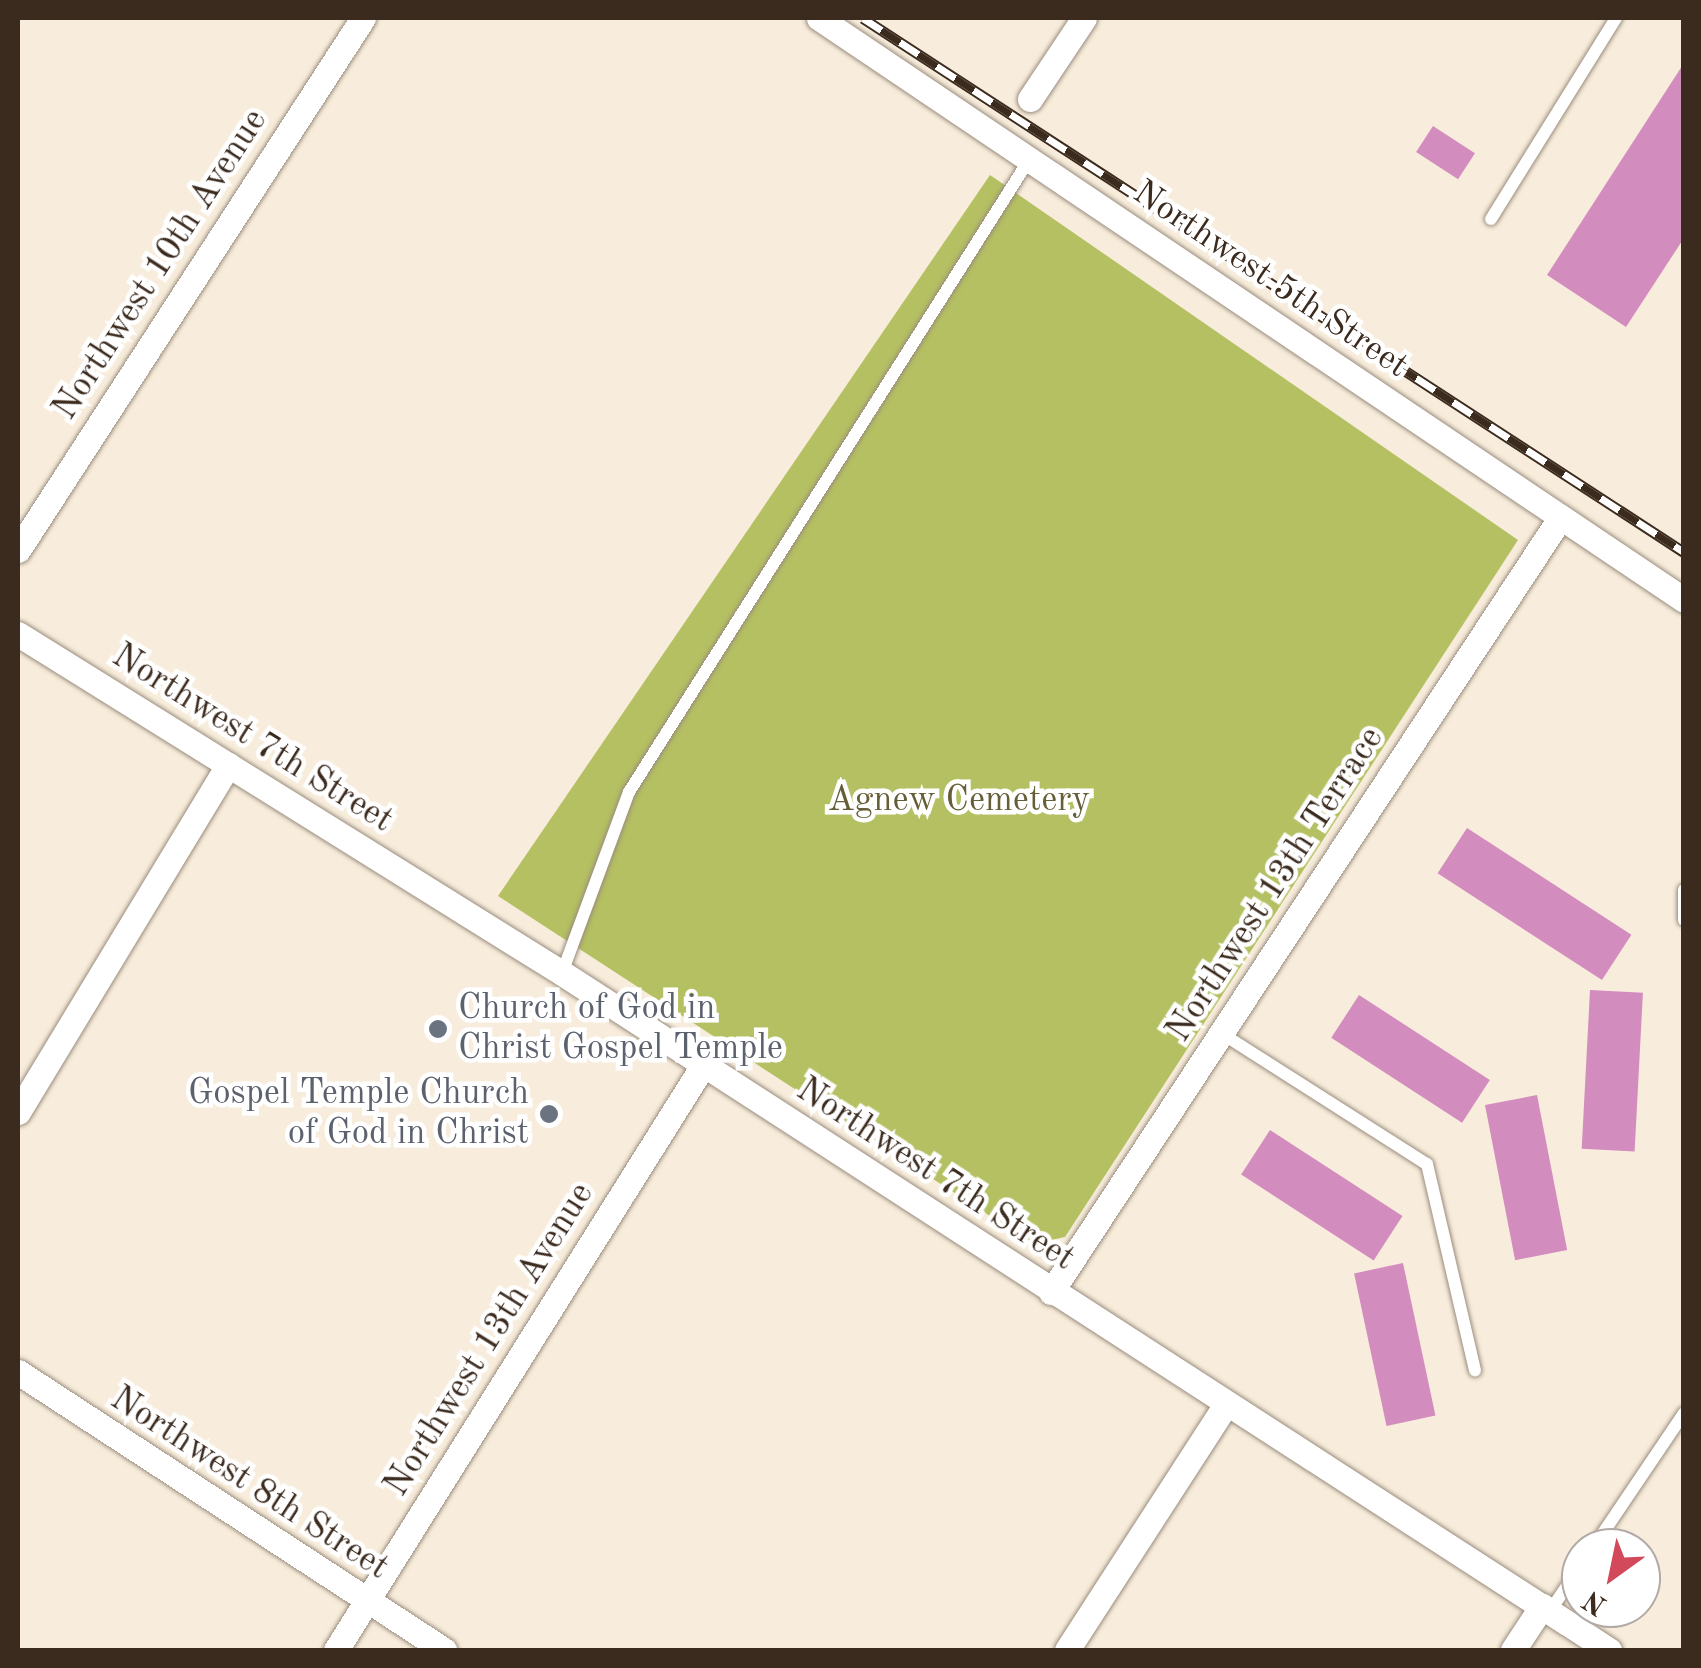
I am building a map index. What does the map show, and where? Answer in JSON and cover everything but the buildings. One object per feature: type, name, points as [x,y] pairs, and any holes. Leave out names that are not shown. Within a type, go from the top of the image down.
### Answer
[{"type":"street","name":"Northwest 10th Avenue","points":[[18,550],[362,18]]},
{"type":"street","name":"Northwest 5th Street","points":[[819,18],[1684,600]]},
{"type":"street","points":[[1030,99],[1084,18]]},
{"type":"street","name":"Northwest 13th Terrace","points":[[1051,1292],[1560,518]]},
{"type":"street","name":"Northwest 7th Street","points":[[18,634],[562,973],[1609,1650]]},
{"type":"street","points":[[18,1112],[228,765]]},
{"type":"street","name":"Northwest 13th Avenue","points":[[336,1650],[702,1067]]},
{"type":"street","name":"Northwest 8th Street","points":[[18,1372],[366,1604],[444,1650]]},
{"type":"street","points":[[1066,1650],[1226,1404]]},
{"type":"street","points":[[1513,1650],[1546,1609]]},
{"type":"lane","points":[[1492,219],[1616,18]]},
{"type":"lane","points":[[562,973],[628,792],[1029,160]]},
{"type":"lane","points":[[1684,890],[1684,920]]},
{"type":"lane","points":[[1221,1033],[1427,1164],[1474,1371]]},
{"type":"lane","points":[[1606,1528],[1684,1413]]},
{"type":"lane","points":[[1546,1609],[1561,1590]]},
{"type":"green space","name":"Agnew Cemetery","points":[[990,175],[1518,540],[1065,1237],[1033,1244],[498,896]]},
{"type":"railway","points":[[863,18],[1684,552]]},
{"type":"place","name":"Church of God in Christ Gospel Temple","points":[[438,1029]]},
{"type":"place","name":"Gospel Temple Church of God in Christ","points":[[549,1114]]}]
